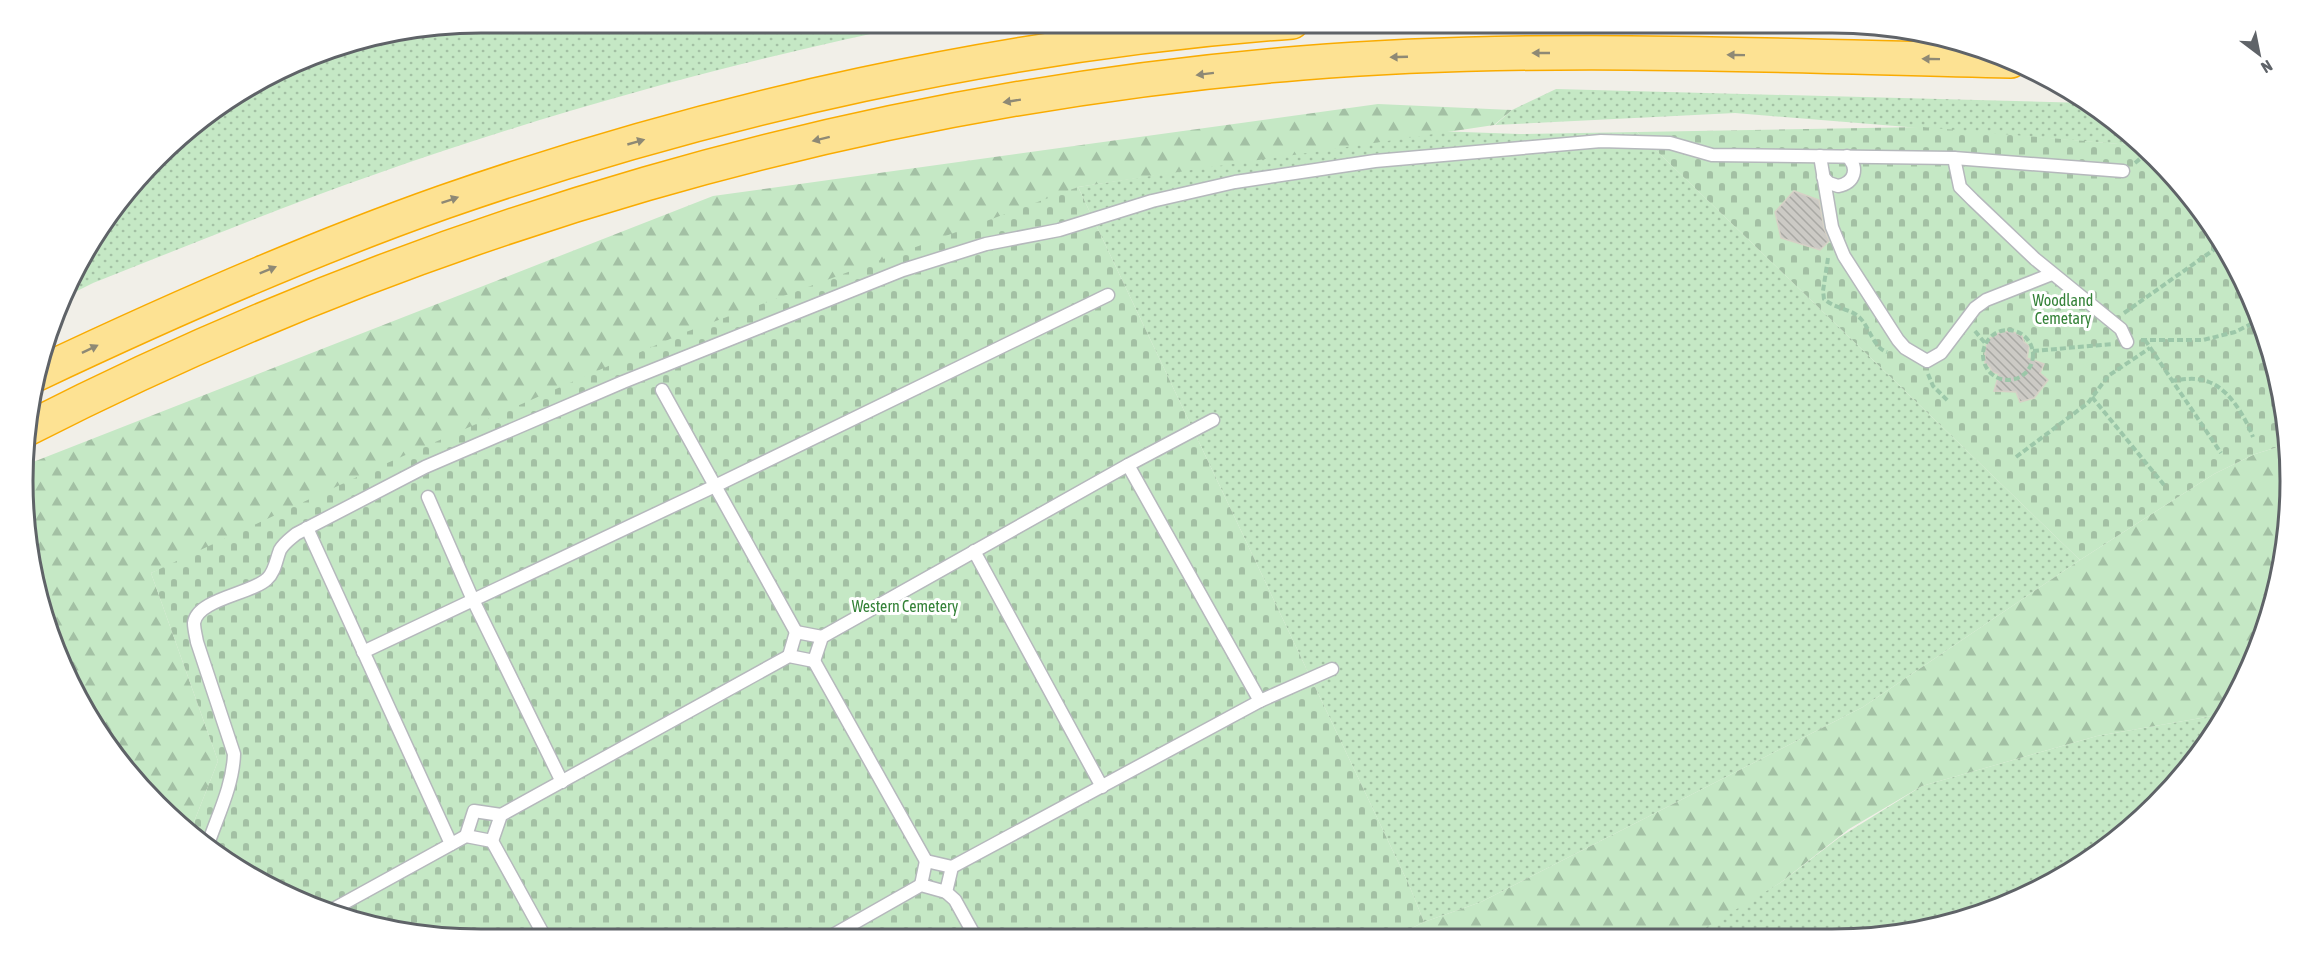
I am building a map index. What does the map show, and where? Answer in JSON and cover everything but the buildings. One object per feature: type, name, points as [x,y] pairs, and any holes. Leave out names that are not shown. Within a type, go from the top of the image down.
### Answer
[{"type":"highway","points":[[47,369],[202,297],[369,230],[517,178],[657,136],[820,95],[973,64],[1128,40],[1192,33]]},
{"type":"highway","points":[[37,424],[162,363],[253,322],[388,268],[514,224],[707,167],[837,135],[978,106],[1223,71],[1380,58],[1613,52],[1985,60]]},
{"type":"lane","points":[[210,838],[229,784],[234,754],[197,642],[194,623],[206,606],[265,581],[273,571],[286,542],[307,528],[425,467],[623,382],[903,270],[986,244],[1059,230],[1152,201],[1235,182],[1375,161],[1601,141],[1670,143],[1712,155],[1954,158],[2123,171]]},
{"type":"lane","points":[[1820,156],[1832,227],[1838,242],[1856,276],[1905,348],[1927,361],[1941,353],[1975,309],[1986,300],[2052,274]]},
{"type":"lane","points":[[1823,177],[1829,183],[1838,186],[1848,182],[1855,172],[1855,165],[1847,156]]},
{"type":"lane","points":[[1954,158],[1960,187],[2052,274],[2072,287],[2121,329],[2127,342]]},
{"type":"lane","points":[[363,652],[715,486],[1108,296]]},
{"type":"lane","points":[[662,390],[796,632],[789,656]]},
{"type":"lane","points":[[796,632],[822,637],[1128,465],[1213,420]]},
{"type":"lane","points":[[1128,465],[1260,701]]},
{"type":"lane","points":[[428,497],[473,600],[562,782]]},
{"type":"lane","points":[[307,528],[452,844]]},
{"type":"lane","points":[[974,551],[1102,787]]},
{"type":"lane","points":[[822,637],[814,661],[926,861],[921,885]]},
{"type":"lane","points":[[466,836],[474,811],[501,815],[789,656],[814,661]]},
{"type":"lane","points":[[926,861],[952,867],[1260,701],[1332,669]]},
{"type":"lane","points":[[501,815],[492,841],[540,929]]},
{"type":"lane","points":[[339,906],[466,836],[492,841]]},
{"type":"lane","points":[[946,892],[952,867]]},
{"type":"lane","points":[[844,929],[921,885],[946,892],[955,900],[971,929]]},
{"type":"path","points":[[2123,171],[2143,158]]},
{"type":"path","points":[[1838,242],[1830,252],[1826,264],[1824,299],[1839,309],[1857,314],[1882,351],[1905,348]]},
{"type":"path","points":[[2111,322],[2215,249]]},
{"type":"path","points":[[2033,351],[2145,340],[2203,340],[2235,332],[2251,324]]},
{"type":"path","points":[[2004,329],[2020,332],[2031,343],[2033,351],[2030,367],[2025,373],[2011,380],[2003,380],[1989,372],[1982,358],[1982,350],[1990,336],[2004,329]]},
{"type":"path","points":[[2145,340],[2221,453]]},
{"type":"path","points":[[2016,457],[2088,403],[2108,376],[2150,348]]},
{"type":"path","points":[[1927,361],[1929,379],[1950,402]]},
{"type":"path","points":[[2171,381],[2195,379],[2210,382],[2226,393],[2248,424],[2253,436]]},
{"type":"path","points":[[2092,397],[2164,485]]},
{"type":"green space","points":[[481,33],[876,33],[646,89],[510,129],[305,200],[75,292],[93,257],[126,208],[164,164],[186,144],[232,109],[283,79],[365,48],[423,37]]},
{"type":"green space","points":[[1556,89],[2071,103],[2128,145],[1735,113],[1495,125],[1512,110]]},
{"type":"green space","points":[[1378,104],[1512,110],[1494,125],[1078,187],[151,573],[218,761],[193,824],[186,818],[164,798],[126,754],[93,705],[67,652],[48,597],[42,568],[34,510],[34,462],[713,196]]},
{"type":"green space","name":"Woodland Cemetary","points":[[1922,127],[2128,145],[2149,164],[2187,208],[2220,257],[2234,283],[2265,365],[2278,447],[2255,454],[2214,474],[2080,560],[1637,132]]},
{"type":"green space","points":[[1434,131],[1520,134],[1637,132],[2080,560],[1863,707],[1481,902],[1424,922],[1409,885],[1078,187]]},
{"type":"green space","name":"Western Cemetery","points":[[1078,187],[1409,885],[1424,922],[1410,929],[452,928],[365,914],[310,895],[257,869],[193,824],[218,761],[151,573],[385,464],[686,332]]},
{"type":"green space","points":[[2278,447],[2280,481],[2276,539],[2265,597],[2256,625],[2234,679],[2213,716],[2097,736],[1922,786],[1849,829],[1780,883],[1704,929],[1410,929],[1481,902],[1863,707],[2080,560],[2214,474],[2255,454]]},
{"type":"green space","points":[[2213,716],[2169,776],[2127,818],[2056,869],[2003,895],[1948,914],[1890,925],[1832,929],[1698,929],[1780,883],[1840,837],[1922,786],[2097,736]]}]
